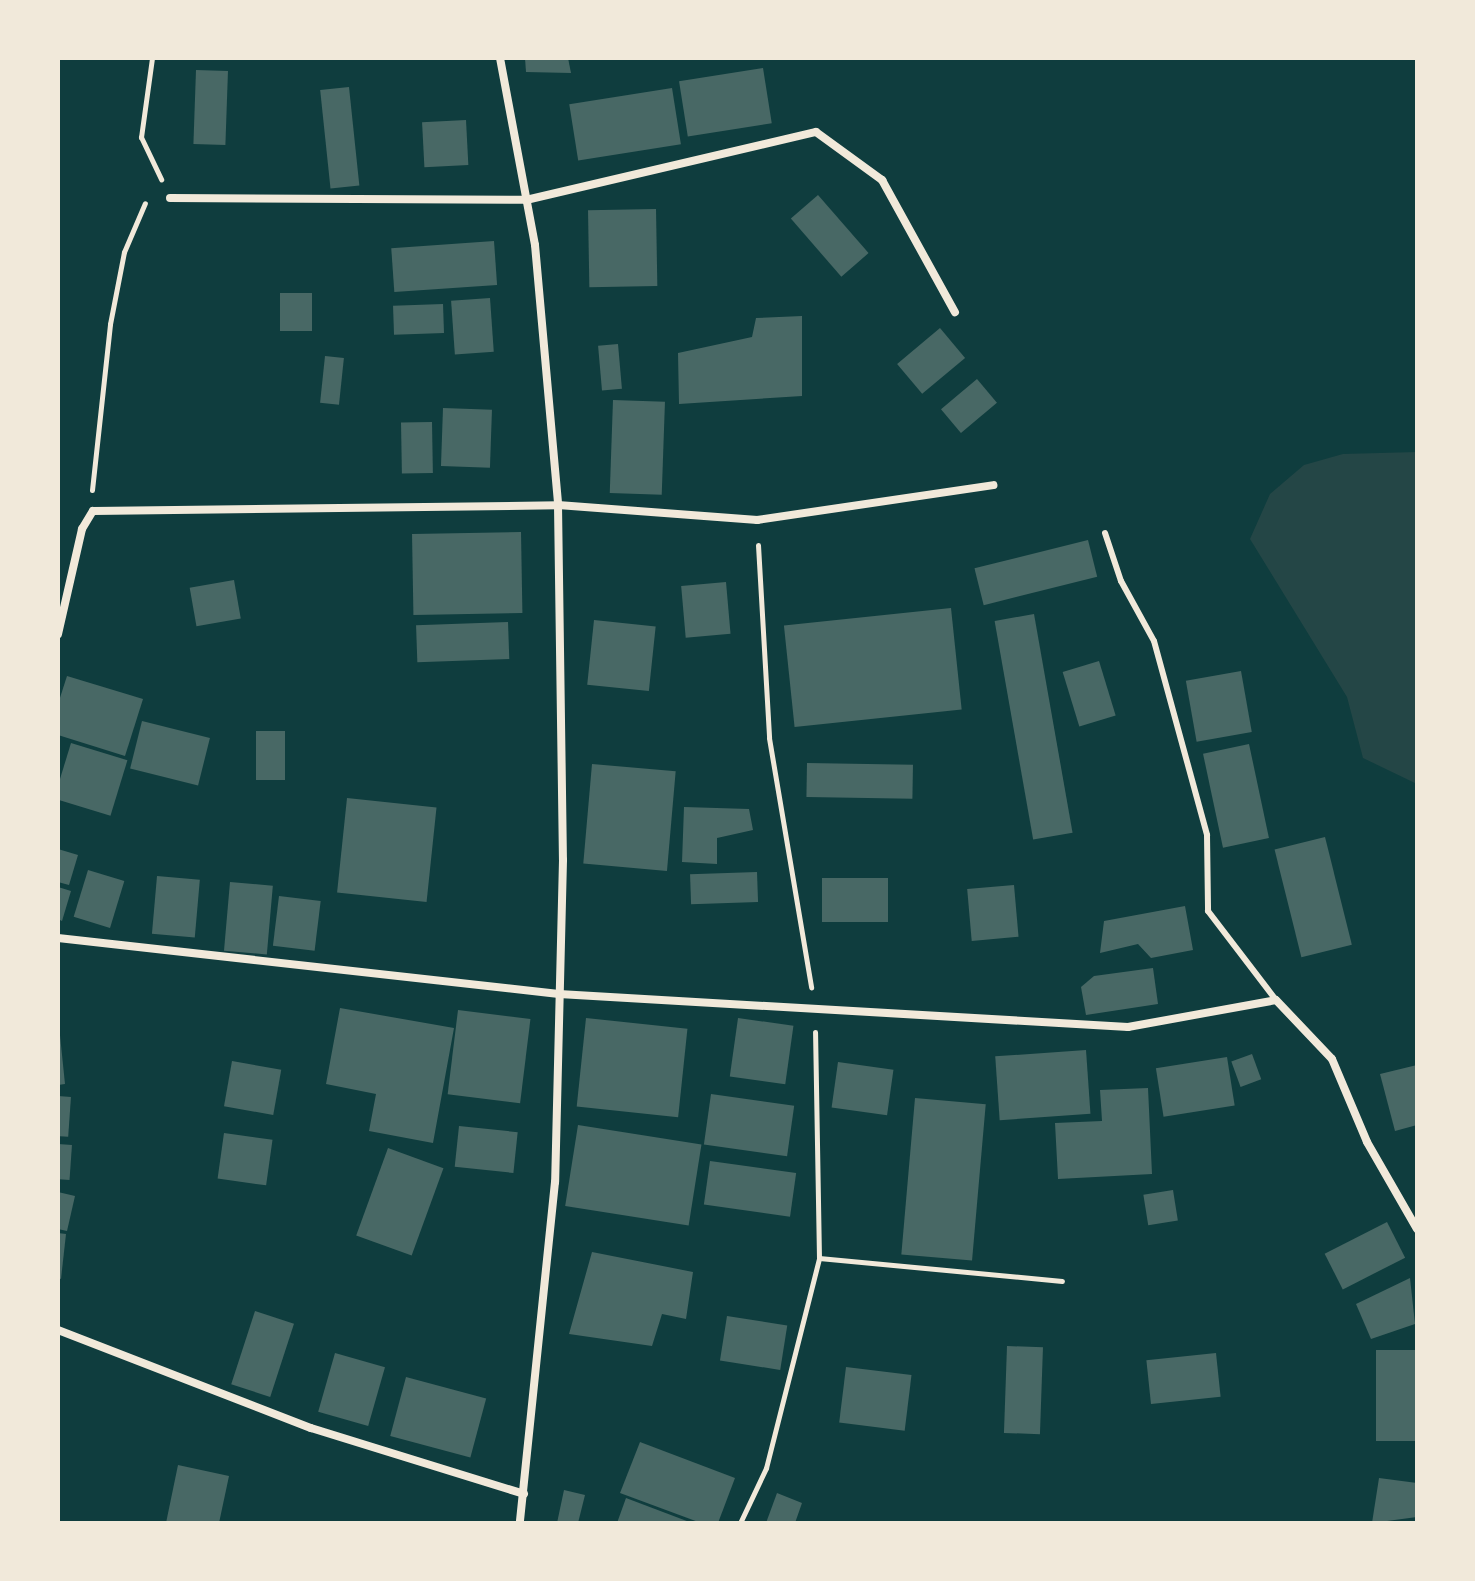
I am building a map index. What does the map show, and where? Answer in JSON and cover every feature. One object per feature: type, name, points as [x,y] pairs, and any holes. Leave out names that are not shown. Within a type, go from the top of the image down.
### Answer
[{"type":"street","points":[[500,58],[526,200],[558,505],[559,994],[555,1182],[520,1523]]},
{"type":"street","points":[[170,198],[526,200],[816,132],[882,180],[955,312]]},
{"type":"street","points":[[58,634],[82,529],[93,511],[558,505],[757,520],[993,485]]},
{"type":"street","points":[[58,938],[559,994],[1128,1027],[1276,1000],[1332,1059],[1367,1142],[1417,1229]]},
{"type":"street","points":[[58,1330],[311,1428],[524,1494]]},
{"type":"lane","points":[[1105,533],[1121,581],[1154,641],[1207,835],[1208,911],[1276,1000]]},
{"type":"path","points":[[152,58],[141,137],[170,198]]},
{"type":"path","points":[[152,185],[158,172]]},
{"type":"path","points":[[93,511],[91,468],[110,324],[124,252],[146,199]]},
{"type":"path","points":[[740,1523],[766,1468],[819,1258],[815,1009],[769,738],[757,520]]},
{"type":"path","points":[[819,1258],[1062,1281]]},
{"type":"shaded area","points":[[1417,452],[1417,784],[1363,758],[1347,697],[1250,539],[1270,494],[1304,465],[1343,454]]},
{"type":"building","points":[[525,58],[568,58],[571,73],[526,72]]},
{"type":"building","points":[[763,68],[772,123],[688,137],[679,81]]},
{"type":"building","points":[[196,70],[228,71],[225,145],[193,144]]},
{"type":"building","points":[[349,87],[359,185],[331,188],[320,90]]},
{"type":"building","points":[[672,88],[681,144],[578,161],[569,104]]},
{"type":"building","points":[[466,120],[468,165],[424,167],[422,122]]},
{"type":"building","points":[[818,195],[869,253],[841,277],[791,219]]},
{"type":"building","points":[[656,209],[657,286],[589,287],[588,210]]},
{"type":"building","points":[[494,241],[497,285],[394,292],[391,248]]},
{"type":"building","points":[[280,293],[312,293],[312,331],[280,331]]},
{"type":"building","points":[[490,298],[494,352],[455,355],[451,301]]},
{"type":"building","points":[[443,304],[444,333],[394,335],[393,306]]},
{"type":"building","points":[[802,316],[802,396],[679,404],[678,353],[752,337],[756,318]]},
{"type":"building","points":[[940,328],[965,358],[922,394],[897,364]]},
{"type":"building","points":[[618,344],[622,389],[602,391],[598,346]]},
{"type":"building","points":[[325,356],[344,358],[339,405],[320,403]]},
{"type":"building","points":[[977,379],[997,403],[961,433],[941,409]]},
{"type":"building","points":[[613,400],[665,402],[662,495],[610,493]]},
{"type":"building","points":[[443,408],[492,410],[490,468],[441,466]]},
{"type":"building","points":[[432,422],[433,473],[402,474],[401,423]]},
{"type":"building","points":[[521,532],[522,613],[413,615],[412,534]]},
{"type":"building","points":[[1088,540],[1097,577],[984,605],[974,568]]},
{"type":"building","points":[[234,580],[241,618],[196,626],[190,588]]},
{"type":"building","points":[[726,582],[731,634],[686,638],[681,586]]},
{"type":"building","points":[[951,608],[962,709],[795,727],[784,626]]},
{"type":"building","points":[[1034,614],[1073,833],[1033,840],[995,621]]},
{"type":"building","points":[[594,620],[656,626],[649,691],[587,685]]},
{"type":"building","points":[[508,622],[509,659],[417,662],[416,625]]},
{"type":"building","points":[[1099,661],[1116,716],[1079,727],[1063,672]]},
{"type":"building","points":[[1241,671],[1252,732],[1197,742],[1186,681]]},
{"type":"building","points":[[67,676],[143,699],[125,756],[58,735],[58,704]]},
{"type":"building","points":[[142,721],[210,738],[198,785],[130,769]]},
{"type":"building","points":[[256,731],[285,731],[285,780],[256,780]]},
{"type":"building","points":[[71,743],[127,760],[110,816],[58,800],[58,786]]},
{"type":"building","points":[[1249,744],[1269,838],[1223,848],[1203,754]]},
{"type":"building","points":[[807,763],[913,765],[912,799],[806,797]]},
{"type":"building","points":[[592,764],[676,771],[667,871],[583,864]]},
{"type":"building","points":[[347,798],[437,807],[427,902],[337,892]]},
{"type":"building","points":[[684,807],[749,809],[753,830],[717,838],[717,864],[682,862]]},
{"type":"building","points":[[1325,837],[1352,945],[1301,957],[1275,850]]},
{"type":"building","points":[[58,849],[78,855],[69,885],[58,882]]},
{"type":"building","points":[[88,870],[124,881],[110,928],[74,917]]},
{"type":"building","points":[[757,872],[758,902],[691,904],[690,874]]},
{"type":"building","points":[[157,876],[200,880],[195,938],[152,934]]},
{"type":"building","points":[[822,878],[888,878],[888,922],[822,922]]},
{"type":"building","points":[[230,882],[273,886],[267,954],[224,951]]},
{"type":"building","points":[[1014,885],[1019,937],[972,941],[967,889]]},
{"type":"building","points":[[58,887],[71,891],[62,921],[58,919]]},
{"type":"building","points":[[279,896],[321,901],[315,951],[273,946]]},
{"type":"building","points":[[1185,906],[1193,950],[1151,958],[1138,944],[1100,953],[1104,921]]},
{"type":"building","points":[[1153,968],[1158,1004],[1086,1015],[1081,987],[1094,976]]},
{"type":"building","points":[[340,1008],[454,1028],[433,1143],[369,1131],[376,1094],[326,1084]]},
{"type":"building","points":[[458,1010],[530,1019],[520,1103],[448,1094]]},
{"type":"building","points":[[58,1016],[65,1084],[58,1085]]},
{"type":"building","points":[[586,1018],[687,1029],[678,1117],[577,1107]]},
{"type":"building","points":[[738,1018],[793,1026],[785,1084],[730,1076]]},
{"type":"building","points":[[1086,1050],[1090,1114],[1000,1120],[995,1056]]},
{"type":"building","points":[[1252,1054],[1261,1079],[1241,1087],[1231,1062]]},
{"type":"building","points":[[1227,1057],[1235,1105],[1164,1117],[1156,1068]]},
{"type":"building","points":[[232,1061],[281,1070],[273,1115],[224,1106]]},
{"type":"building","points":[[838,1062],[893,1070],[887,1115],[832,1108]]},
{"type":"building","points":[[1417,1065],[1417,1125],[1395,1131],[1380,1074]]},
{"type":"building","points":[[1148,1088],[1152,1174],[1058,1179],[1055,1123],[1102,1121],[1100,1090]]},
{"type":"building","points":[[711,1094],[794,1106],[787,1156],[704,1145]]},
{"type":"building","points":[[58,1096],[71,1097],[68,1137],[58,1136]]},
{"type":"building","points":[[915,1098],[986,1104],[972,1261],[901,1254]]},
{"type":"building","points":[[578,1125],[701,1145],[689,1226],[565,1206]]},
{"type":"building","points":[[459,1126],[518,1132],[513,1173],[455,1167]]},
{"type":"building","points":[[224,1133],[273,1140],[266,1185],[218,1179]]},
{"type":"building","points":[[58,1144],[72,1145],[70,1180],[58,1179]]},
{"type":"building","points":[[388,1148],[443,1168],[412,1256],[356,1235]]},
{"type":"building","points":[[710,1161],[796,1173],[790,1217],[704,1205]]},
{"type":"building","points":[[1173,1190],[1178,1221],[1148,1225],[1143,1195]]},
{"type":"building","points":[[58,1192],[75,1196],[67,1231],[58,1229]]},
{"type":"building","points":[[1387,1222],[1405,1258],[1343,1289],[1325,1254]]},
{"type":"building","points":[[58,1233],[66,1234],[61,1279],[58,1278]]},
{"type":"building","points":[[592,1252],[693,1272],[686,1319],[662,1314],[652,1346],[569,1334]]},
{"type":"building","points":[[1410,1278],[1415,1324],[1371,1339],[1356,1304]]},
{"type":"building","points":[[255,1311],[294,1324],[270,1397],[231,1384]]},
{"type":"building","points":[[727,1316],[787,1326],[780,1370],[720,1360]]},
{"type":"building","points":[[1007,1346],[1043,1347],[1040,1434],[1004,1433]]},
{"type":"building","points":[[1376,1350],[1417,1350],[1417,1441],[1376,1441]]},
{"type":"building","points":[[335,1353],[385,1367],[368,1426],[318,1412]]},
{"type":"building","points":[[1216,1353],[1221,1397],[1151,1404],[1146,1360]]},
{"type":"building","points":[[846,1367],[912,1375],[905,1431],[839,1423]]},
{"type":"building","points":[[406,1377],[486,1398],[470,1457],[390,1436]]},
{"type":"building","points":[[640,1442],[735,1478],[718,1523],[701,1523],[620,1493]]},
{"type":"building","points":[[178,1465],[229,1476],[219,1523],[166,1523]]},
{"type":"building","points":[[1379,1478],[1417,1483],[1417,1517],[1372,1523]]},
{"type":"building","points":[[564,1490],[585,1495],[578,1523],[557,1523]]},
{"type":"building","points":[[777,1493],[802,1503],[795,1523],[766,1523]]},
{"type":"building","points":[[626,1498],[692,1523],[617,1523]]}]
